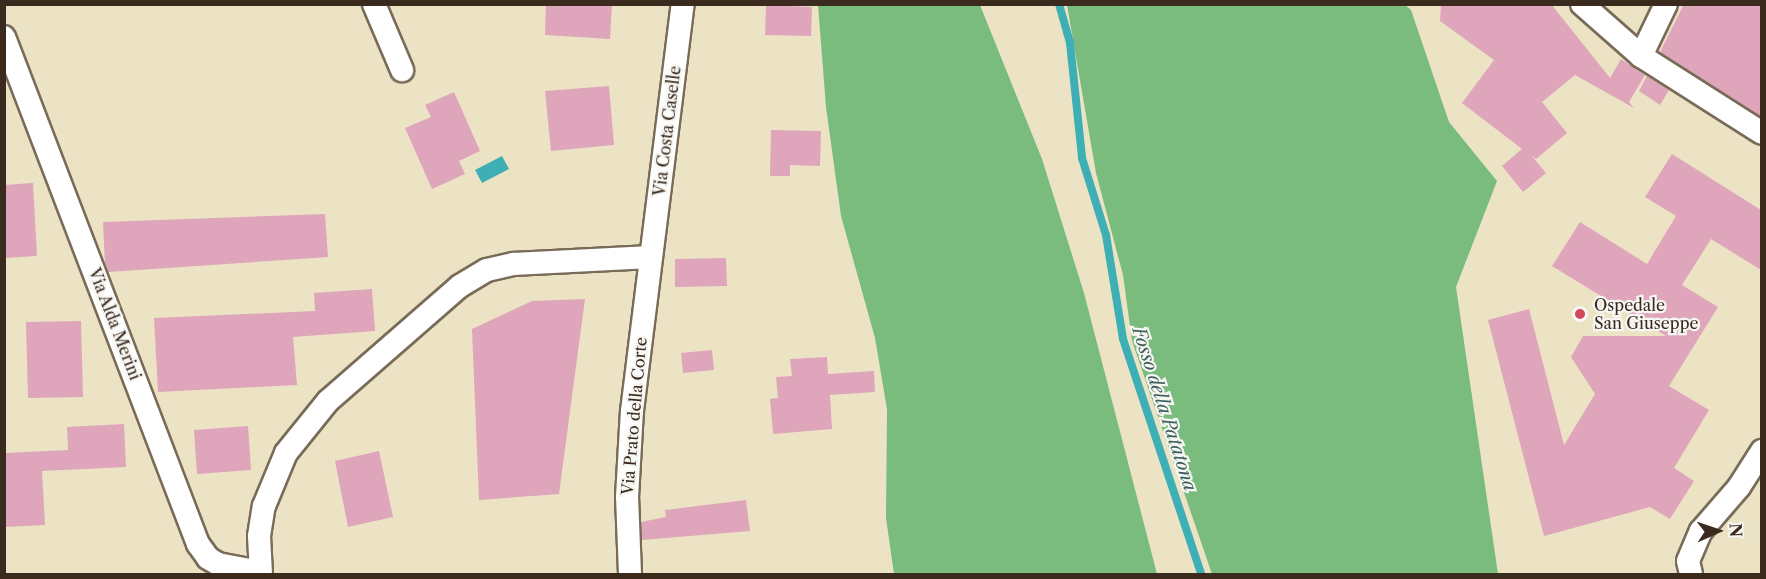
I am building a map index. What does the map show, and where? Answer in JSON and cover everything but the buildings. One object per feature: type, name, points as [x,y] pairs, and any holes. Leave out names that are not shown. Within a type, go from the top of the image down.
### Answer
[{"type":"street","points":[[374,4],[402,70]]},
{"type":"street","name":"Via Costa Caselle","points":[[650,257],[683,4]]},
{"type":"street","points":[[1582,4],[1641,56],[1761,133]]},
{"type":"street","points":[[1641,56],[1666,4]]},
{"type":"street","name":"Via Alda Merini","points":[[4,37],[198,544],[208,558],[218,564],[261,573],[259,536],[264,506],[277,467],[291,446],[328,401],[460,286],[487,270],[514,264],[650,257]]},
{"type":"street","name":"Via Prato della Corte","points":[[630,574],[628,465],[650,257]]},
{"type":"street","points":[[1691,574],[1688,561],[1701,531],[1739,487],[1761,451]]},
{"type":"green space","points":[[818,5],[980,5],[1042,159],[1084,293],[1157,574],[894,574],[886,518],[887,409],[875,338],[841,216],[826,107]]},
{"type":"green space","points":[[1067,5],[1405,5],[1411,10],[1449,122],[1497,181],[1456,287],[1498,574],[1212,574],[1132,341],[1123,275],[1096,173]]},
{"type":"water","points":[[502,156],[509,169],[482,183],[475,170]]},
{"type":"waterway","name":"Fosso della Patatona","points":[[1059,4],[1070,43],[1082,158],[1106,235],[1123,339],[1201,574]]},
{"type":"place","name":"Ospedale San Giuseppe","points":[[1580,314]]}]
